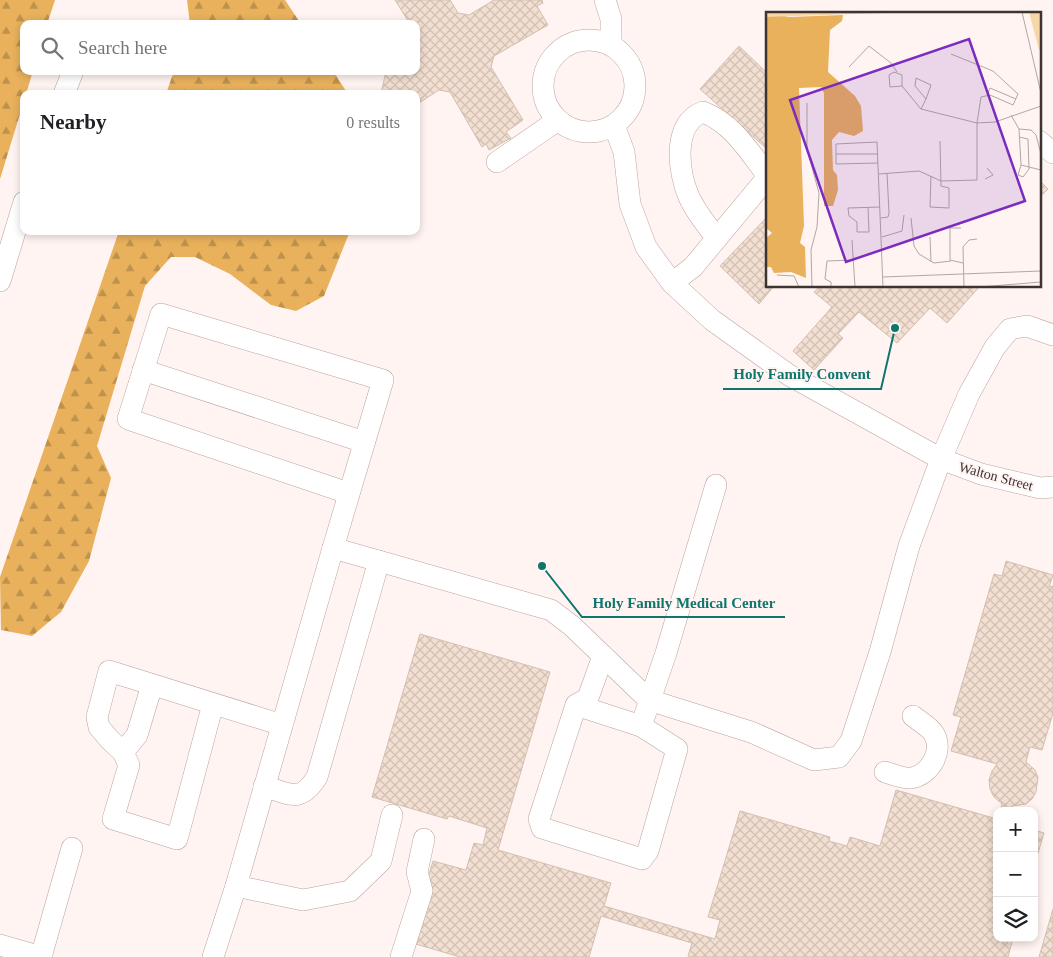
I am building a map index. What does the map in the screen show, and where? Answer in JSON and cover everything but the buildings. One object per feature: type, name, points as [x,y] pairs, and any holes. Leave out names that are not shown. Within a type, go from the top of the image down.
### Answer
[{"type":"street","points":[[605,0],[611,19],[611,45]]},
{"type":"street","points":[[599,41],[611,45],[620,52],[634,72],[635,96],[630,108],[624,118],[603,131],[579,132],[568,128],[558,120],[548,106],[543,88],[544,76],[548,65],[564,47],[575,42],[599,41]]},
{"type":"street","points":[[66,90],[71,75]]},
{"type":"street","points":[[717,238],[704,223],[689,196],[682,174],[680,154],[682,136],[690,120],[696,114],[703,112],[716,117],[743,142],[766,176]]},
{"type":"street","points":[[497,162],[558,120]]},
{"type":"street","name":"Walton Street","points":[[614,125],[624,152],[630,204],[646,247],[672,283],[712,320],[789,375],[940,459],[981,474],[1040,488],[1053,486]]},
{"type":"street","points":[[1040,142],[1053,153]]},
{"type":"street","points":[[672,283],[693,268],[766,178]]},
{"type":"street","points":[[0,281],[20,215]]},
{"type":"street","points":[[213,957],[236,886],[348,493],[383,380],[161,314],[128,419],[348,493]]},
{"type":"street","points":[[333,548],[551,610],[572,626],[649,700],[751,732],[814,760],[839,757],[851,741],[880,652],[909,546],[940,459],[969,394],[995,347],[1010,329],[1027,326],[1050,331]]},
{"type":"street","points":[[143,370],[364,442]]},
{"type":"street","points":[[641,726],[666,653],[716,486]]},
{"type":"street","points":[[264,786],[288,794],[301,795],[309,789],[317,777],[379,561]]},
{"type":"street","points":[[576,705],[641,726],[677,749],[648,851],[642,859],[542,828],[540,819],[576,705],[588,698],[604,656]]},
{"type":"street","points":[[213,704],[177,839],[113,819],[129,766],[123,752],[99,727],[97,717],[109,671],[282,725]]},
{"type":"street","points":[[123,752],[137,735],[152,685]]},
{"type":"street","points":[[885,772],[909,779],[924,774],[933,762],[938,749],[934,733],[913,716]]},
{"type":"street","points":[[236,886],[303,900],[350,891],[381,861],[392,815]]},
{"type":"street","points":[[401,957],[422,891],[417,872],[424,839]]},
{"type":"street","points":[[0,945],[41,957],[72,848]]},
{"type":"green space","points":[[0,0],[55,0],[48,20],[20,20],[20,75],[32,75],[27,90],[20,90],[20,114],[0,179]]},
{"type":"green space","points":[[187,0],[285,0],[298,20],[190,20]]},
{"type":"green space","points":[[173,75],[336,75],[345,90],[167,90]]},
{"type":"green space","points":[[118,235],[348,235],[324,296],[296,311],[271,305],[230,274],[195,257],[171,257],[145,286],[97,446],[111,478],[89,561],[61,612],[32,636],[1,630],[0,577]]},
{"type":"place","name":"Holy Family Convent","points":[[895,328]]},
{"type":"place","name":"Holy Family Medical Center","points":[[542,566]]}]
